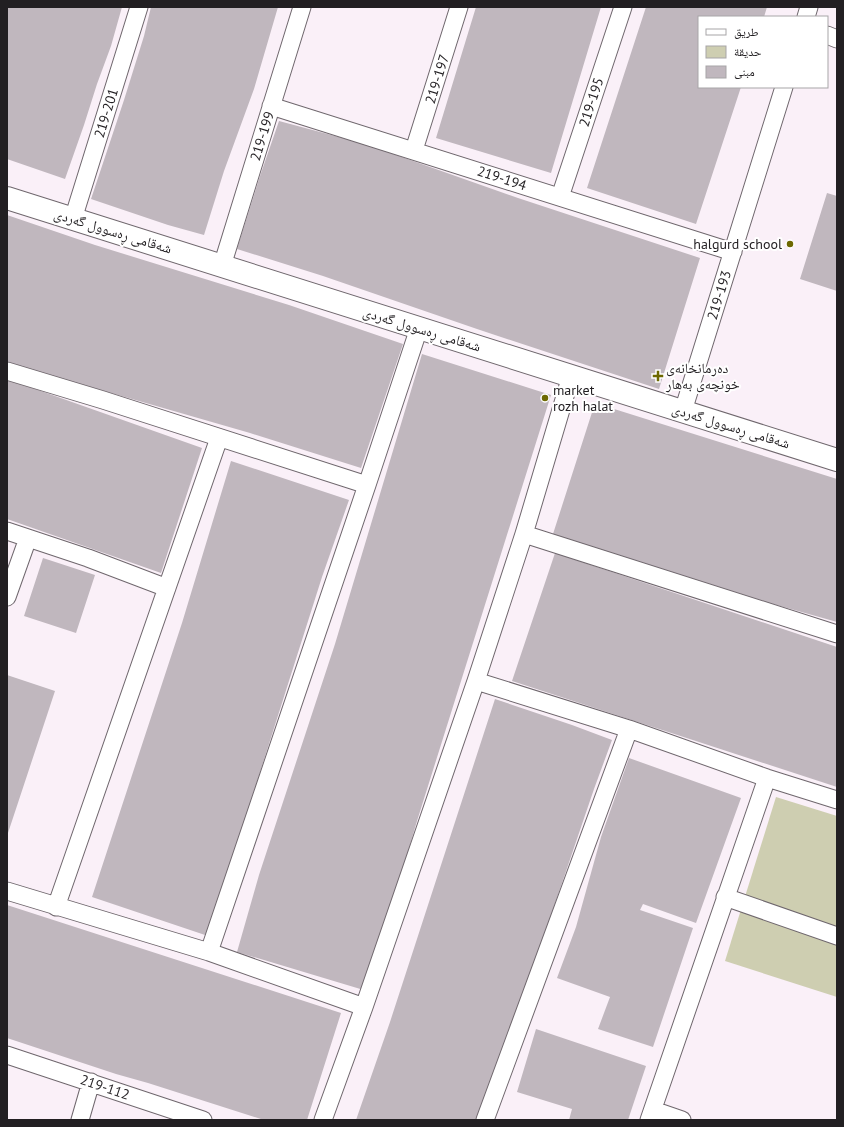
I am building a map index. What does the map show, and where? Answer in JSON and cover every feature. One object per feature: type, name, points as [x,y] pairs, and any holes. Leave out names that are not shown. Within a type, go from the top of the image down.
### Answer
[{"type":"street","name":"219-201","points":[[73,219],[139,7]]},
{"type":"street","name":"219-199","points":[[222,266],[302,7]]},
{"type":"street","name":"219-197","points":[[414,150],[459,7]]},
{"type":"street","name":"219-195","points":[[560,197],[623,7]]},
{"type":"street","name":"219-193","points":[[683,411],[784,88]]},
{"type":"street","name":"219-194","points":[[271,106],[733,252]]},
{"type":"street","name":"شەقامی ڕەسوول گەردی","points":[[7,198],[837,460]]},
{"type":"street","points":[[209,952],[419,328]]},
{"type":"street","points":[[7,371],[367,485]]},
{"type":"street","points":[[323,1120],[364,1007],[476,682],[524,534],[570,376]]},
{"type":"street","points":[[56,907],[219,438]]},
{"type":"street","points":[[7,531],[88,558],[167,588]]},
{"type":"street","points":[[524,534],[837,634]]},
{"type":"street","points":[[7,596],[28,538]]},
{"type":"street","points":[[476,682],[629,729],[767,778],[837,800]]},
{"type":"street","points":[[485,1120],[629,729]]},
{"type":"street","points":[[682,1120],[651,1115],[767,778]]},
{"type":"street","points":[[7,891],[209,952],[364,1007]]},
{"type":"street","points":[[726,897],[837,936]]},
{"type":"street","name":"219-112","points":[[7,1054],[203,1120]]},
{"type":"street","points":[[80,1120],[91,1082]]},
{"type":"green space","points":[[776,797],[837,816],[837,997],[725,961]]},
{"type":"building","points":[[7,7],[122,7],[111,46],[65,179],[7,159]]},
{"type":"building","points":[[151,7],[278,7],[254,89],[224,171],[204,235],[168,225],[91,199],[144,36]]},
{"type":"building","points":[[476,7],[601,7],[551,173],[436,138]]},
{"type":"building","points":[[646,7],[767,7],[764,16],[698,16],[698,88],[741,88],[696,224],[587,188]]},
{"type":"building","points":[[279,121],[365,144],[518,198],[700,258],[659,389],[323,276],[237,249]]},
{"type":"building","points":[[827,193],[837,196],[837,291],[800,279]]},
{"type":"building","points":[[7,215],[95,245],[289,305],[403,344],[361,468],[250,433],[7,363]]},
{"type":"building","points":[[422,354],[551,395],[417,821],[367,991],[237,952],[259,875],[335,644]]},
{"type":"building","points":[[7,379],[202,448],[161,573],[7,519]]},
{"type":"building","points":[[595,403],[837,479],[837,622],[766,602],[553,534]]},
{"type":"building","points":[[231,461],[349,500],[322,577],[208,936],[92,897],[182,623]]},
{"type":"building","points":[[555,553],[837,647],[837,787],[512,681]]},
{"type":"building","points":[[43,558],[95,575],[76,633],[24,616]]},
{"type":"building","points":[[7,675],[55,691],[7,836]]},
{"type":"building","points":[[495,699],[612,740],[546,930],[477,1120],[356,1120],[390,1022]]},
{"type":"building","points":[[629,758],[741,798],[696,923],[643,904],[640,910],[693,928],[653,1047],[598,1029],[610,997],[557,978],[576,927],[601,837]]},
{"type":"building","points":[[7,905],[341,1013],[307,1120],[264,1120],[7,1038]]},
{"type":"building","points":[[536,1029],[646,1066],[628,1120],[569,1120],[572,1109],[517,1092]]},
{"type":"place","name":"halgurd school","points":[[790,244]]},
{"type":"place","name":"دەرمانخانەی خونچەی بەهار","points":[[658,376]]},
{"type":"place","name":"market rozh halat","points":[[545,398]]}]
